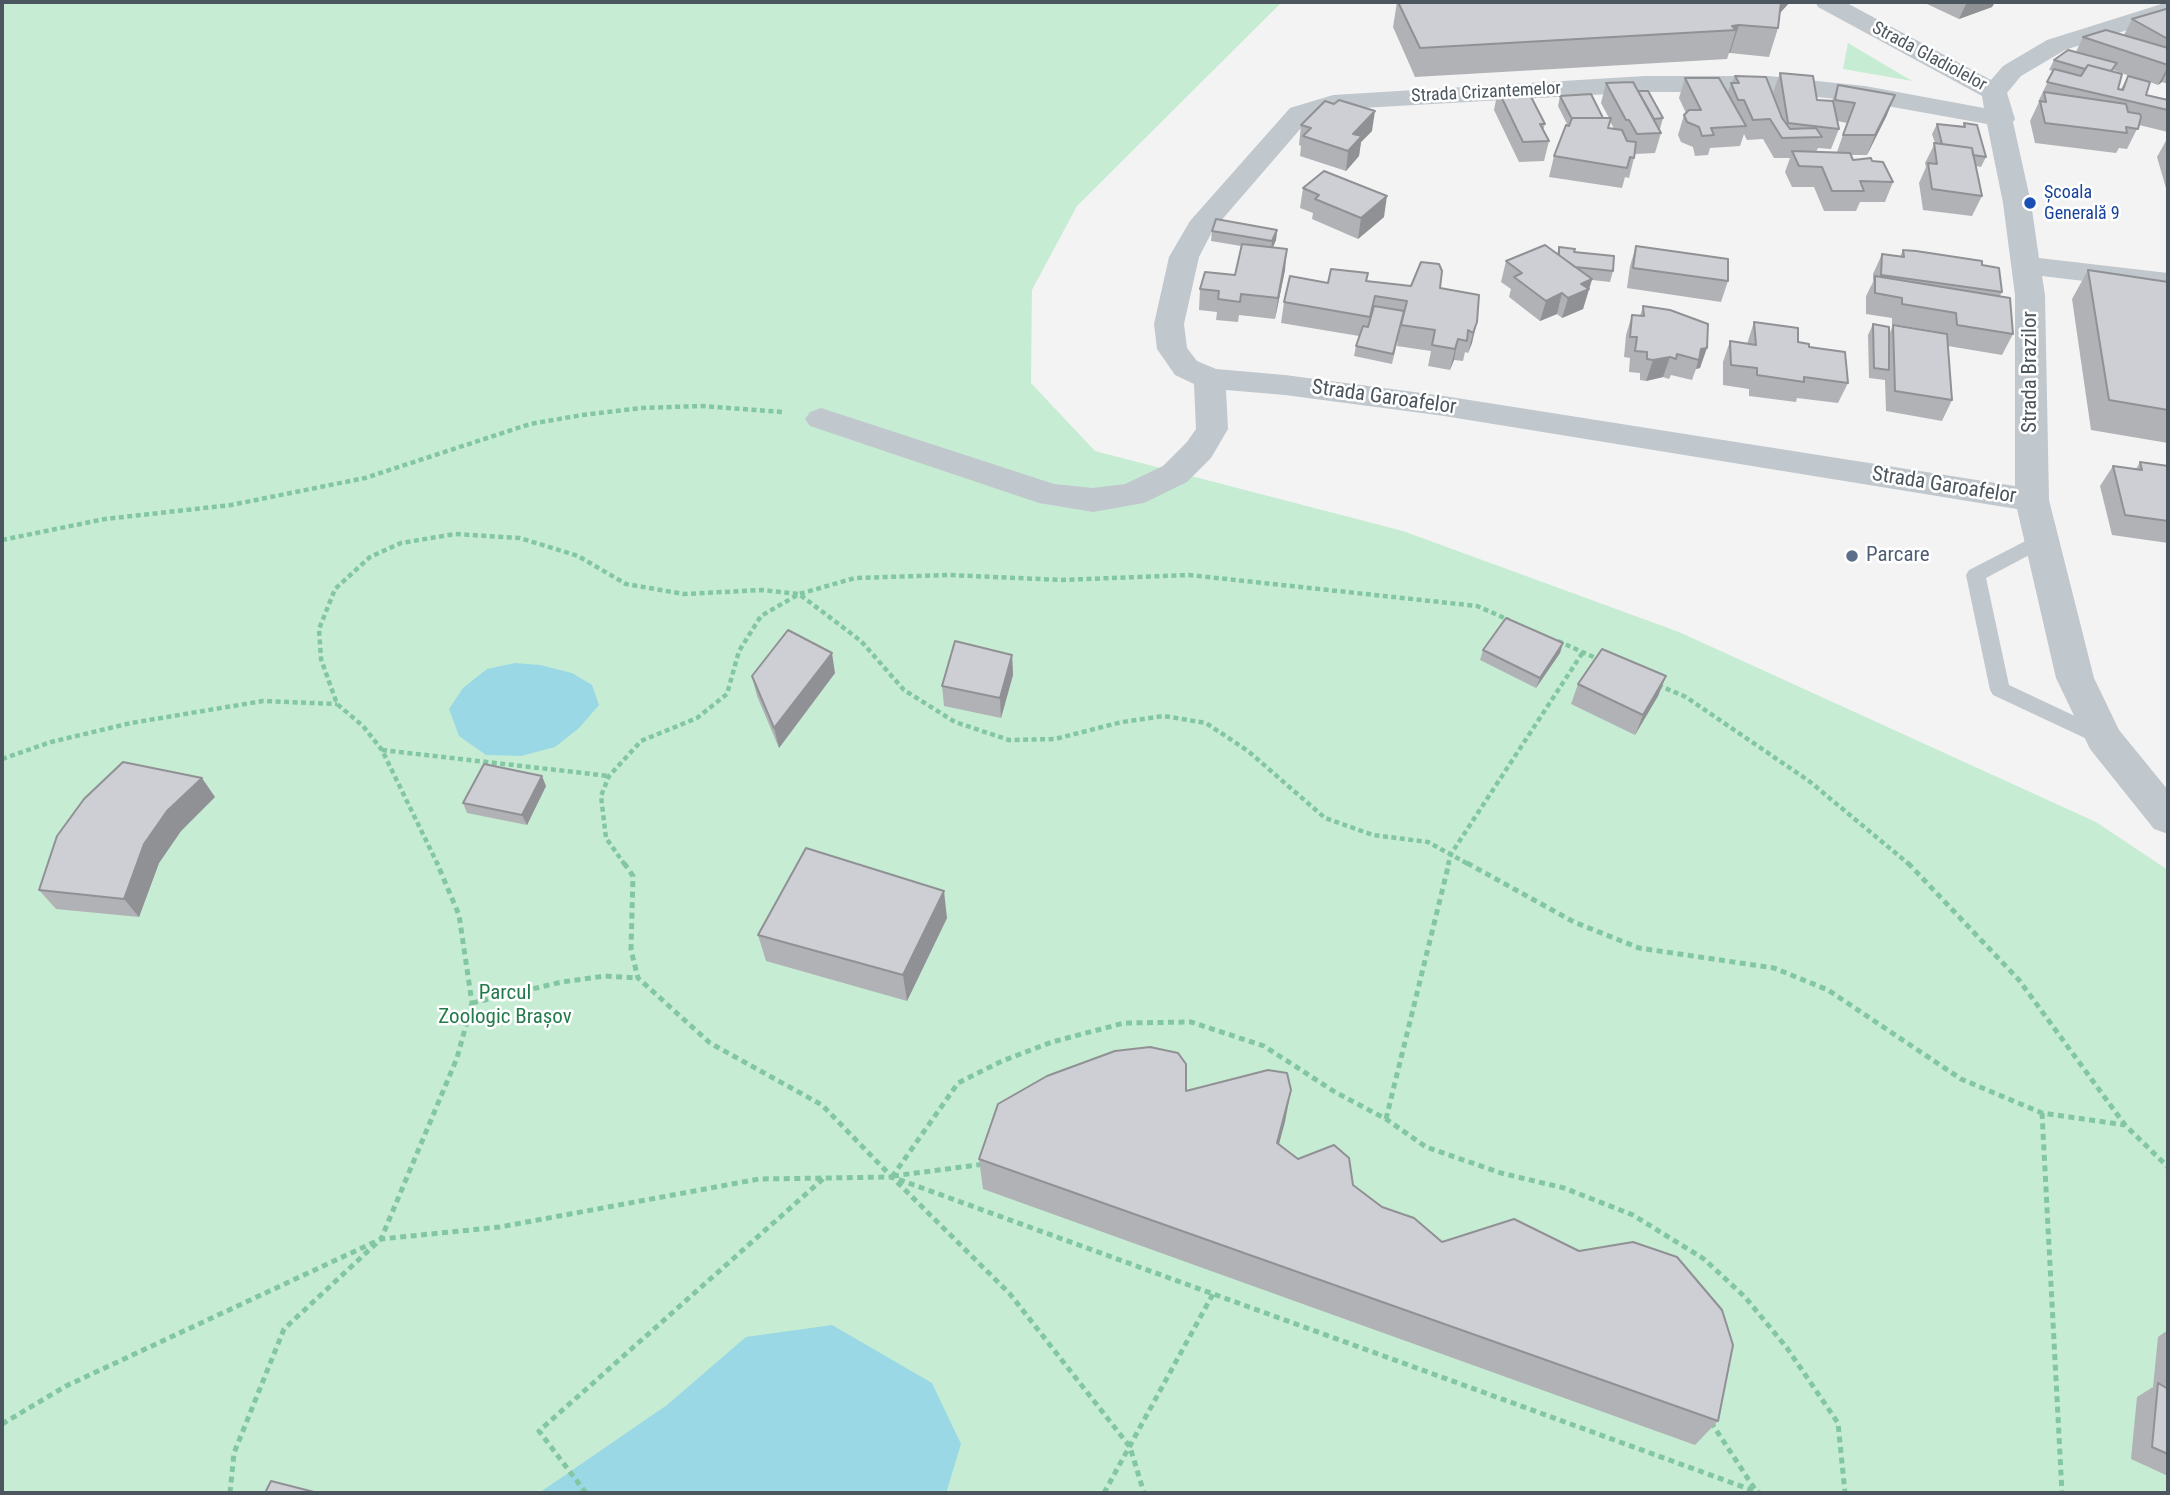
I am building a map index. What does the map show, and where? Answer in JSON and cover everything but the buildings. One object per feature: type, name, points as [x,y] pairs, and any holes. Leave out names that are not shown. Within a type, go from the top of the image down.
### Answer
[{"type":"street","name":"Strada Gladiolelor","points":[[1828,2],[1998,106]]},
{"type":"street","points":[[1998,106],[2012,71],[2056,45],[2168,9]]},
{"type":"street","name":"Strada Crizantemelor","points":[[1210,379],[1186,368],[1172,349],[1169,324],[1184,257],[1200,227],[1278,136],[1299,114],[1313,108],[1342,101],[1645,84],[1769,84],[1998,106]]},
{"type":"street","name":"Strada Brazilor","points":[[1998,106],[2030,295],[2032,500],[2075,678],[2104,739],[2168,818]]},
{"type":"street","points":[[2027,265],[2168,282]]},
{"type":"street","points":[[821,419],[1051,495],[1093,500],[1132,495],[1175,474],[1199,450],[1212,429],[1210,379]]},
{"type":"street","name":"Strada Garoafelor","points":[[1210,379],[1286,385],[1444,406],[2032,500]]},
{"type":"lane","points":[[2043,539],[1976,575],[2000,690],[2104,739]]},
{"type":"path","points":[[2,540],[105,519],[231,505],[365,478],[530,424],[582,415],[641,408],[701,406],[760,409],[821,419]]},
{"type":"path","points":[[230,1493],[234,1453],[284,1329],[382,1239],[457,1058],[472,1003],[459,915],[429,844],[382,750],[363,726],[337,704],[321,659],[319,629],[334,589],[370,557],[401,543],[455,534],[520,538],[578,556],[626,584],[684,594],[762,590],[799,594],[861,641],[904,691],[955,722],[1009,740],[1055,739],[1122,722],[1164,716],[1206,723],[1248,751],[1325,818],[1373,835],[1428,842],[1574,922],[1639,948],[1774,968],[1828,990],[1961,1079],[2042,1112],[2125,1125]]},
{"type":"path","points":[[1144,1493],[1130,1447],[1010,1294],[822,1105],[710,1043],[638,978],[631,950],[633,876],[606,838],[601,796],[609,776],[641,740],[697,718],[727,694],[740,652],[761,616],[799,594],[855,578],[949,575],[1061,580],[1189,575],[1476,606],[1512,621]]},
{"type":"path","points":[[1547,637],[1606,662]]},
{"type":"path","points":[[1386,1119],[1451,854],[1583,652]]},
{"type":"path","points":[[1652,682],[1686,697],[1809,781],[1914,868],[2019,980],[2125,1125],[2168,1167]]},
{"type":"path","points":[[2,759],[51,742],[131,723],[262,701],[337,704]]},
{"type":"path","points":[[382,750],[609,776]]},
{"type":"path","points":[[472,1003],[562,982],[606,976],[638,978]]},
{"type":"path","points":[[892,1177],[958,1083],[1002,1061],[1052,1042],[1124,1023],[1191,1021],[1265,1046],[1335,1092],[1386,1119],[1426,1147],[1501,1173],[1564,1188],[1633,1215],[1704,1259],[1745,1297],[1787,1348],[1838,1423],[1845,1493]]},
{"type":"path","points":[[2042,1112],[2062,1493]]},
{"type":"path","points":[[2,1424],[66,1386],[382,1239],[500,1227],[760,1179],[892,1177],[991,1163]]},
{"type":"path","points":[[892,1177],[1759,1493]]},
{"type":"path","points":[[586,1493],[538,1431],[825,1178]]},
{"type":"path","points":[[1104,1493],[1213,1294]]},
{"type":"path","points":[[1703,1410],[1759,1493]]},
{"type":"green space","name":"Parcul Zoologic Brașov","points":[[2,2],[1282,2],[1077,206],[1032,290],[1031,383],[1095,451],[1403,531],[1679,632],[2096,822],[2168,870],[2168,1493],[2,1493]]},
{"type":"green space","points":[[1848,43],[1912,81],[1843,69]]},
{"type":"water","points":[[515,663],[540,665],[572,673],[592,685],[599,705],[579,728],[555,747],[521,756],[486,755],[459,736],[449,709],[463,688],[487,669]]},
{"type":"water","points":[[832,1325],[932,1383],[961,1444],[946,1493],[539,1493],[667,1405],[746,1337]]},
{"type":"place","name":"Școala Generală 9","points":[[2030,203]]},
{"type":"place","name":"Parcare","points":[[1852,556]]}]
